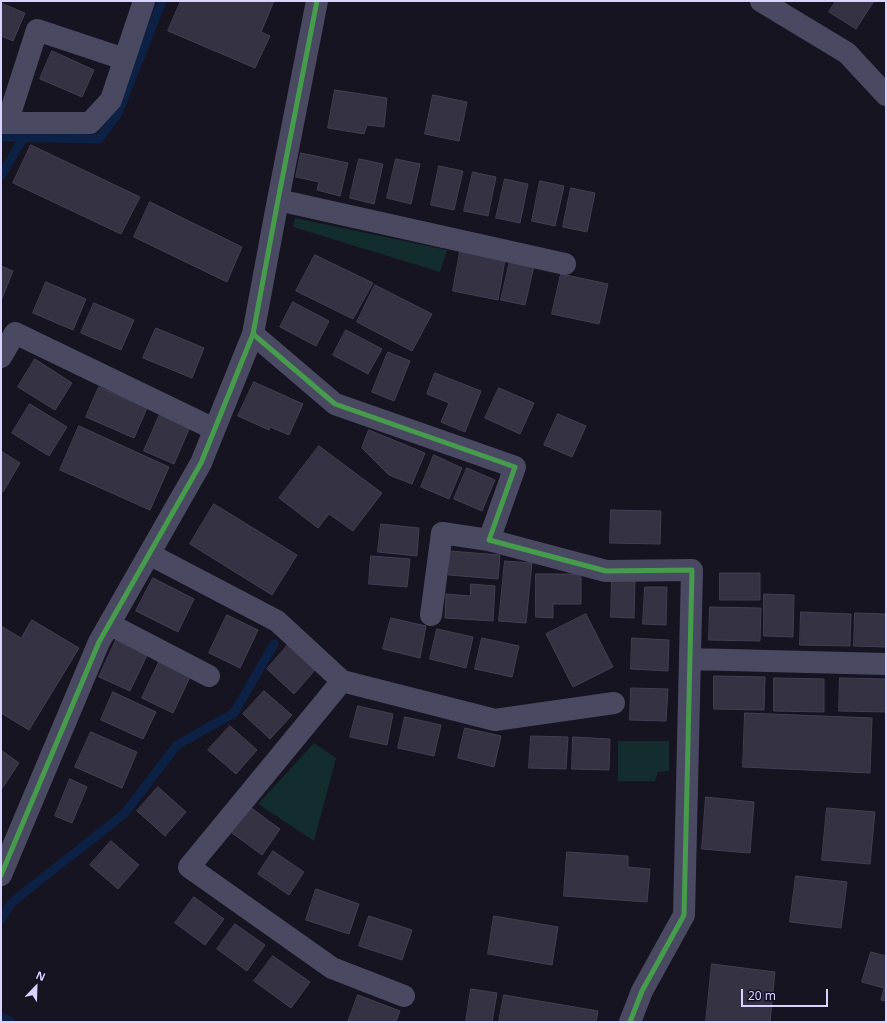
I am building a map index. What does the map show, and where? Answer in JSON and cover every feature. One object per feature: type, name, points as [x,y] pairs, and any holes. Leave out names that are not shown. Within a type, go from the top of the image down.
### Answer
[{"type":"street","points":[[124,59],[37,30],[4,123],[90,122],[111,100],[144,1]]},
{"type":"street","points":[[1,875],[8,838],[99,642],[201,463],[253,334],[317,1]]},
{"type":"street","points":[[761,1],[847,53],[886,95]]},
{"type":"street","points":[[278,200],[565,264]]},
{"type":"street","points":[[1,357],[15,333],[214,429]]},
{"type":"street","points":[[253,334],[335,404],[515,467],[488,540]]},
{"type":"street","points":[[431,615],[442,533],[488,540],[606,571],[692,570],[684,915],[642,991],[630,1022]]},
{"type":"street","points":[[149,554],[277,621],[342,681],[495,720],[614,703]]},
{"type":"street","points":[[108,624],[209,676]]},
{"type":"street","points":[[690,659],[886,664]]},
{"type":"street","points":[[342,681],[189,867],[332,968],[404,996]]},
{"type":"green space","points":[[295,218],[447,250],[440,272],[293,227]]},
{"type":"green space","points":[[618,741],[669,741],[669,771],[658,772],[655,781],[618,781]]},
{"type":"green space","points":[[314,743],[336,758],[314,841],[258,804]]},
{"type":"building","points":[[181,1],[274,1],[261,32],[270,36],[255,68],[168,31]]},
{"type":"building","points":[[836,1],[874,1],[856,29],[829,12]]},
{"type":"building","points":[[1,3],[25,13],[13,41],[1,36]]},
{"type":"building","points":[[52,51],[94,70],[82,97],[40,79]]},
{"type":"building","points":[[335,90],[387,98],[384,127],[367,125],[364,134],[328,128]]},
{"type":"building","points":[[433,95],[467,102],[459,141],[425,134]]},
{"type":"building","points":[[31,145],[140,197],[121,234],[13,183]]},
{"type":"building","points":[[301,153],[348,163],[340,196],[317,190],[319,182],[296,177]]},
{"type":"building","points":[[359,159],[383,164],[374,204],[350,198]]},
{"type":"building","points":[[396,159],[420,164],[411,204],[387,198]]},
{"type":"building","points":[[439,166],[463,171],[454,210],[431,205]]},
{"type":"building","points":[[473,172],[496,177],[488,216],[464,211]]},
{"type":"building","points":[[505,179],[528,184],[520,223],[496,218]]},
{"type":"building","points":[[540,181],[564,186],[555,226],[532,221]]},
{"type":"building","points":[[571,188],[595,193],[587,232],[563,227]]},
{"type":"building","points":[[150,202],[242,247],[227,282],[134,237]]},
{"type":"building","points":[[460,252],[505,260],[498,300],[453,291]]},
{"type":"building","points":[[315,255],[373,283],[353,319],[296,291]]},
{"type":"building","points":[[510,261],[534,266],[525,305],[501,300]]},
{"type":"building","points":[[1,266],[13,271],[1,301]]},
{"type":"building","points":[[561,274],[608,284],[599,324],[552,314]]},
{"type":"building","points":[[46,282],[86,299],[73,330],[33,313]]},
{"type":"building","points":[[375,285],[432,314],[412,351],[357,322]]},
{"type":"building","points":[[293,302],[329,321],[316,346],[280,327]]},
{"type":"building","points":[[94,303],[134,320],[121,350],[81,333]]},
{"type":"building","points":[[156,328],[204,348],[192,378],[143,358]]},
{"type":"building","points":[[346,330],[382,349],[368,374],[333,355]]},
{"type":"building","points":[[388,352],[410,361],[394,401],[372,392]]},
{"type":"building","points":[[35,359],[72,383],[55,410],[18,387]]},
{"type":"building","points":[[435,373],[481,391],[465,432],[441,422],[449,403],[427,394]]},
{"type":"building","points":[[254,382],[303,404],[289,435],[270,427],[269,430],[238,416]]},
{"type":"building","points":[[99,387],[147,408],[134,438],[86,417]]},
{"type":"building","points":[[499,388],[534,403],[520,434],[485,418]]},
{"type":"building","points":[[30,404],[67,427],[49,456],[12,433]]},
{"type":"building","points":[[160,414],[190,427],[174,464],[144,451]]},
{"type":"building","points":[[558,414],[586,426],[572,457],[544,445]]},
{"type":"building","points":[[79,426],[169,467],[150,510],[60,470]]},
{"type":"building","points":[[369,430],[425,453],[412,484],[389,475],[362,448]]},
{"type":"building","points":[[319,446],[382,493],[353,531],[329,514],[318,528],[279,498]]},
{"type":"building","points":[[1,451],[20,463],[3,492],[1,491]]},
{"type":"building","points":[[434,455],[462,468],[449,499],[421,487]]},
{"type":"building","points":[[467,468],[495,480],[482,511],[454,499]]},
{"type":"building","points":[[214,504],[297,555],[272,595],[190,544]]},
{"type":"building","points":[[611,510],[661,511],[660,544],[610,543]]},
{"type":"building","points":[[381,524],[419,528],[417,556],[378,552]]},
{"type":"building","points":[[450,551],[500,555],[498,579],[449,575]]},
{"type":"building","points":[[371,556],[410,559],[407,587],[369,584]]},
{"type":"building","points":[[505,561],[532,563],[526,623],[499,621]]},
{"type":"building","points":[[720,573],[760,573],[760,600],[720,600]]},
{"type":"building","points":[[536,574],[581,574],[581,604],[553,604],[553,618],[536,617]]},
{"type":"building","points":[[153,578],[194,599],[178,632],[136,611]]},
{"type":"building","points":[[612,579],[635,580],[634,618],[611,617]]},
{"type":"building","points":[[471,584],[495,586],[493,621],[445,618],[446,594],[470,596]]},
{"type":"building","points":[[645,587],[667,587],[666,625],[643,624]]},
{"type":"building","points":[[764,594],[794,595],[793,637],[764,636]]},
{"type":"building","points":[[710,607],[761,608],[760,641],[709,640]]},
{"type":"building","points":[[801,612],[851,614],[850,646],[800,645]]},
{"type":"building","points":[[855,613],[886,614],[886,647],[854,646]]},
{"type":"building","points":[[586,614],[613,667],[573,687],[546,634]]},
{"type":"building","points":[[227,615],[258,630],[240,668],[209,653]]},
{"type":"building","points":[[391,618],[426,626],[420,658],[383,649]]},
{"type":"building","points":[[32,620],[79,648],[29,730],[1,713],[1,626],[21,638]]},
{"type":"building","points":[[437,629],[473,637],[466,668],[430,659]]},
{"type":"building","points":[[117,638],[148,653],[130,691],[99,677]]},
{"type":"building","points":[[482,638],[519,646],[512,677],[475,669]]},
{"type":"building","points":[[632,638],[669,640],[668,671],[631,669]]},
{"type":"building","points":[[288,645],[315,670],[294,694],[267,669]]},
{"type":"building","points":[[160,660],[191,675],[173,713],[142,698]]},
{"type":"building","points":[[714,676],[765,677],[764,710],[714,709]]},
{"type":"building","points":[[774,678],[824,679],[824,712],[774,711]]},
{"type":"building","points":[[840,678],[886,679],[886,712],[839,711]]},
{"type":"building","points":[[631,688],[668,689],[666,721],[630,720]]},
{"type":"building","points":[[264,691],[292,715],[270,739],[243,714]]},
{"type":"building","points":[[113,692],[156,712],[143,739],[101,720]]},
{"type":"building","points":[[358,706],[393,714],[387,745],[350,737]]},
{"type":"building","points":[[745,713],[872,718],[870,773],[743,767]]},
{"type":"building","points":[[405,717],[441,725],[434,756],[398,748]]},
{"type":"building","points":[[230,726],[257,750],[236,774],[208,750]]},
{"type":"building","points":[[465,728],[501,736],[494,767],[458,758]]},
{"type":"building","points":[[91,732],[137,752],[122,788],[75,767]]},
{"type":"building","points":[[531,736],[568,737],[566,769],[529,768]]},
{"type":"building","points":[[573,737],[610,739],[609,770],[572,769]]},
{"type":"building","points":[[1,750],[19,763],[1,790]]},
{"type":"building","points":[[70,779],[87,787],[72,823],[55,816]]},
{"type":"building","points":[[158,787],[186,812],[165,836],[137,811]]},
{"type":"building","points":[[706,797],[754,802],[750,853],[702,849]]},
{"type":"building","points":[[250,807],[280,829],[262,855],[232,833]]},
{"type":"building","points":[[827,808],[875,812],[870,864],[822,860]]},
{"type":"building","points":[[111,841],[139,865],[118,889],[90,865]]},
{"type":"building","points":[[273,851],[304,872],[289,895],[258,874]]},
{"type":"building","points":[[567,852],[628,856],[628,867],[650,869],[647,902],[564,896]]},
{"type":"building","points":[[796,876],[847,882],[841,928],[790,922]]},
{"type":"building","points":[[316,889],[359,904],[349,934],[306,920]]},
{"type":"building","points":[[194,897],[224,919],[205,945],[175,923]]},
{"type":"building","points":[[369,916],[412,930],[402,960],[359,946]]},
{"type":"building","points":[[494,916],[558,927],[552,965],[488,954]]},
{"type":"building","points":[[235,924],[265,945],[247,971],[217,949]]},
{"type":"building","points":[[871,952],[886,956],[886,1001],[881,1000],[884,988],[862,982]]},
{"type":"building","points":[[273,956],[310,982],[291,1008],[254,981]]},
{"type":"building","points":[[712,964],[775,972],[770,1022],[706,1022]]},
{"type":"building","points":[[471,989],[497,993],[492,1022],[466,1022]]},
{"type":"building","points":[[358,995],[400,1011],[396,1022],[348,1022]]},
{"type":"building","points":[[504,995],[598,1011],[596,1022],[499,1022]]},
{"type":"waterway","points":[[1,137],[99,139],[118,113],[162,1]]},
{"type":"waterway","points":[[1,176],[23,138]]},
{"type":"waterway","points":[[1,920],[11,903],[124,814],[177,745],[234,713],[274,644]]},
{"type":"waterway","points":[[1,1017],[11,1022]]},
{"type":"cycle path","points":[[1,875],[99,642],[201,463],[253,334],[317,1]]},
{"type":"cycle path","points":[[253,334],[335,404],[515,467],[489,540],[606,571],[692,570],[684,915],[642,991],[630,1022]]}]
